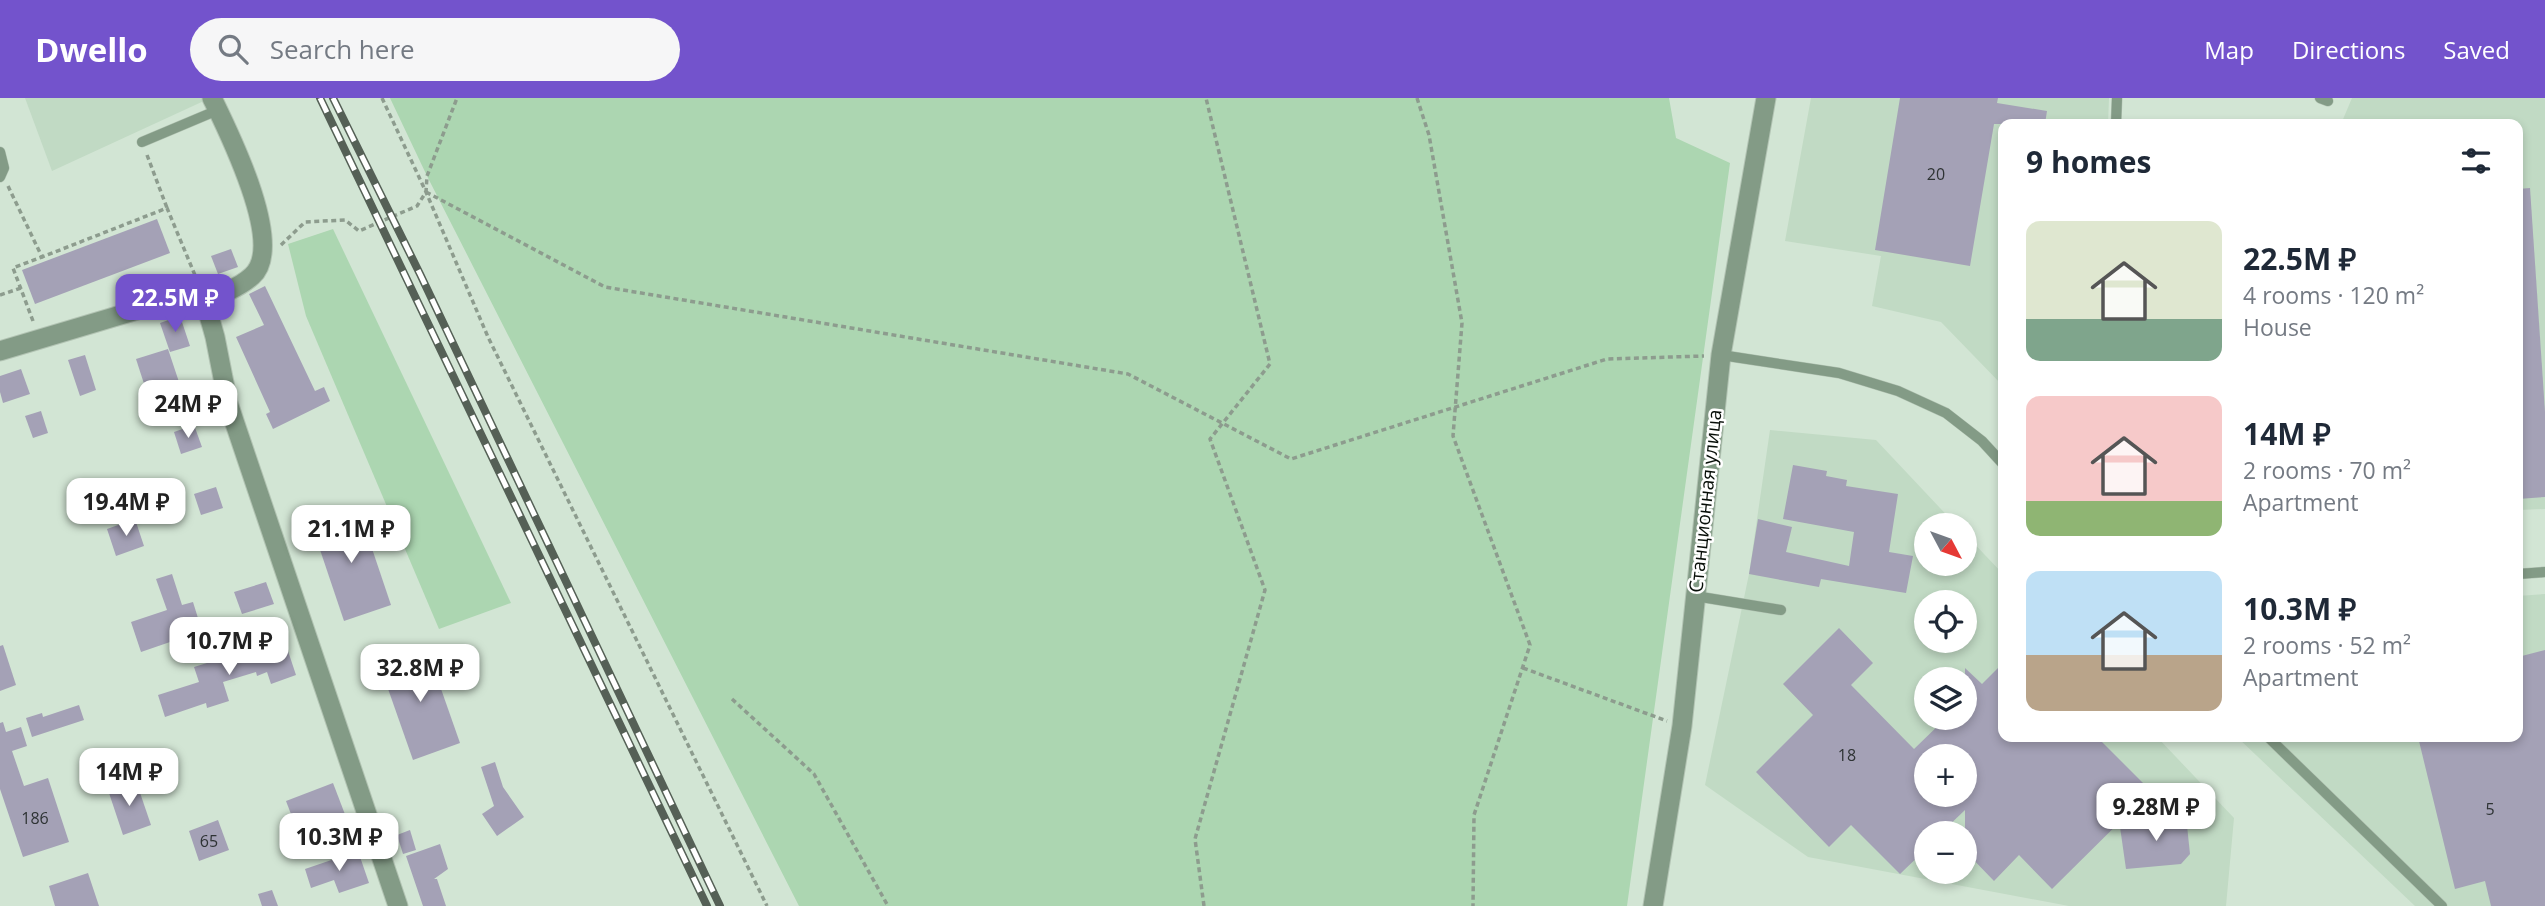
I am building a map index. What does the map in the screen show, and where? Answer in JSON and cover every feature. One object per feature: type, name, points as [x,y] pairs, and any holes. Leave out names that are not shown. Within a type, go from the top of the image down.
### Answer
[{"type":"street","name":"Станционная улица","points":[[1653,906],[1682,726],[1721,355],[1766,98]]},
{"type":"street","points":[[0,351],[181,297],[215,296],[253,276],[261,244],[255,198],[215,104]]},
{"type":"street","points":[[204,298],[215,337],[228,404],[398,906]]},
{"type":"lane","points":[[2116,119],[2117,98]]},
{"type":"lane","points":[[142,142],[215,104]]},
{"type":"lane","points":[[0,152],[4,168],[1,176]]},
{"type":"lane","points":[[1721,355],[1839,373],[1898,391],[1946,413],[1982,441],[1998,458]]},
{"type":"lane","points":[[2523,574],[2545,572]]},
{"type":"lane","points":[[1694,596],[1781,610]]},
{"type":"lane","points":[[2273,742],[2442,906]]},
{"type":"path","points":[[382,98],[426,192],[488,337],[767,906]]},
{"type":"path","points":[[257,268],[305,222],[345,220],[359,231],[417,206],[426,192],[427,176],[457,98]]},
{"type":"path","points":[[1204,906],[1195,839],[1265,590],[1210,439],[1270,364],[1206,98]]},
{"type":"path","points":[[1417,98],[1429,135],[1462,323],[1453,436],[1530,645],[1474,815],[1473,906]]},
{"type":"path","points":[[142,142],[204,298]]},
{"type":"path","points":[[1,176],[42,257]]},
{"type":"path","points":[[426,192],[605,287],[1128,374],[1291,459],[1607,359],[1721,355]]},
{"type":"path","points":[[40,340],[13,268],[167,208]]},
{"type":"path","points":[[0,295],[21,288]]},
{"type":"path","points":[[1522,668],[1682,726]]},
{"type":"path","points":[[732,699],[814,774],[888,906]]},
{"type":"shaded area","points":[[25,98],[205,98],[206,100],[52,171]]},
{"type":"shaded area","points":[[1811,98],[2109,98],[2108,119],[1998,119],[1998,381],[1941,322],[1872,306],[1881,256],[1785,241]]},
{"type":"shaded area","points":[[2352,98],[2545,98],[2545,509],[2523,510],[2523,119],[2343,119]]},
{"type":"shaded area","points":[[1770,430],[1876,440],[1945,513],[1914,513],[1914,576],[1978,576],[1978,548],[1998,569],[1998,742],[2162,742],[2234,818],[2226,906],[2069,906],[1952,884],[1977,884],[1977,821],[1914,821],[1914,877],[1808,857],[1705,785],[1749,574]]},
{"type":"shaded area","points":[[2545,594],[2545,906],[2415,906],[2242,742],[2523,742],[2523,596]]},
{"type":"green space","points":[[390,98],[1669,98],[1676,138],[1730,163],[1627,906],[799,906],[427,176]]},
{"type":"green space","points":[[333,229],[511,603],[439,629],[306,316],[288,244]]},
{"type":"building","points":[[1900,98],[1998,98],[1997,103],[2047,111],[2046,119],[1998,119],[1998,124],[1994,124],[1970,266],[1875,250]]},
{"type":"building","points":[[2530,188],[2545,412],[2545,497],[2523,499],[2523,189]]},
{"type":"building","points":[[157,219],[170,253],[35,304],[22,270]]},
{"type":"building","points":[[231,249],[238,267],[218,274],[211,256]]},
{"type":"building","points":[[265,286],[315,391],[324,387],[330,401],[273,429],[266,414],[270,412],[236,337],[264,325],[249,294]]},
{"type":"building","points":[[180,316],[190,346],[170,352],[160,323]]},
{"type":"building","points":[[168,349],[179,382],[147,393],[136,359]]},
{"type":"building","points":[[85,355],[96,390],[80,396],[68,360]]},
{"type":"building","points":[[21,369],[30,394],[3,403],[0,376]]},
{"type":"building","points":[[41,411],[48,433],[33,438],[25,416]]},
{"type":"building","points":[[194,425],[202,447],[181,454],[174,432]]},
{"type":"building","points":[[1793,465],[1827,471],[1826,476],[1847,480],[1846,486],[1898,494],[1889,552],[1913,556],[1906,593],[1821,579],[1819,587],[1749,574],[1758,519],[1792,527],[1786,552],[1849,566],[1854,532],[1783,519]]},
{"type":"building","points":[[216,487],[223,508],[201,515],[194,494]]},
{"type":"building","points":[[359,510],[391,605],[344,621],[312,526]]},
{"type":"building","points":[[135,519],[144,546],[116,556],[107,529]]},
{"type":"building","points":[[172,574],[182,605],[193,602],[202,631],[141,652],[131,622],[167,610],[156,579]]},
{"type":"building","points":[[266,582],[274,604],[242,614],[234,592]]},
{"type":"building","points":[[1839,628],[1873,663],[1851,685],[1914,749],[1914,807],[1977,807],[1977,744],[1919,744],[1934,730],[1977,730],[1977,679],[1982,684],[1998,668],[1998,742],[2102,742],[2151,791],[2052,889],[2019,855],[1994,881],[1977,863],[1977,821],[1965,821],[1965,810],[1954,821],[1914,821],[1914,861],[1900,874],[1851,825],[1829,847],[1756,772],[1813,715],[1783,684]]},
{"type":"building","points":[[284,639],[296,675],[271,684],[267,672],[257,676],[256,672],[223,682],[229,701],[207,708],[206,703],[165,717],[158,695],[199,682],[194,667]]},
{"type":"building","points":[[3,645],[16,685],[0,691],[0,646]]},
{"type":"building","points":[[427,649],[460,743],[413,760],[380,666]]},
{"type":"building","points":[[2545,650],[2545,906],[2491,906],[2485,881],[2455,889],[2419,742],[2523,742],[2523,656]]},
{"type":"building","points":[[79,705],[84,720],[32,737],[26,718],[42,713],[43,717]]},
{"type":"building","points":[[3,722],[6,732],[21,727],[27,746],[12,751],[24,786],[48,778],[69,842],[23,857],[0,789],[0,723]]},
{"type":"building","points":[[495,762],[503,787],[524,817],[497,836],[482,814],[494,806],[481,767]]},
{"type":"building","points":[[136,781],[151,825],[123,835],[108,790]]},
{"type":"building","points":[[333,783],[346,817],[299,835],[286,801]]},
{"type":"building","points":[[2186,816],[2190,854],[2181,864],[2126,869],[2120,827]]},
{"type":"building","points":[[218,820],[229,850],[199,861],[189,831]]},
{"type":"building","points":[[410,830],[416,850],[403,854],[397,835]]},
{"type":"building","points":[[440,844],[448,869],[434,879],[437,879],[446,906],[423,906],[406,856]]},
{"type":"building","points":[[358,851],[369,883],[339,893],[334,880],[311,888],[305,869]]},
{"type":"building","points":[[88,873],[99,906],[55,906],[49,886]]},
{"type":"building","points":[[272,890],[278,906],[262,906],[258,894]]},
{"type":"railway","points":[[320,98],[707,906]]},
{"type":"railway","points":[[333,98],[420,274],[720,906]]}]
